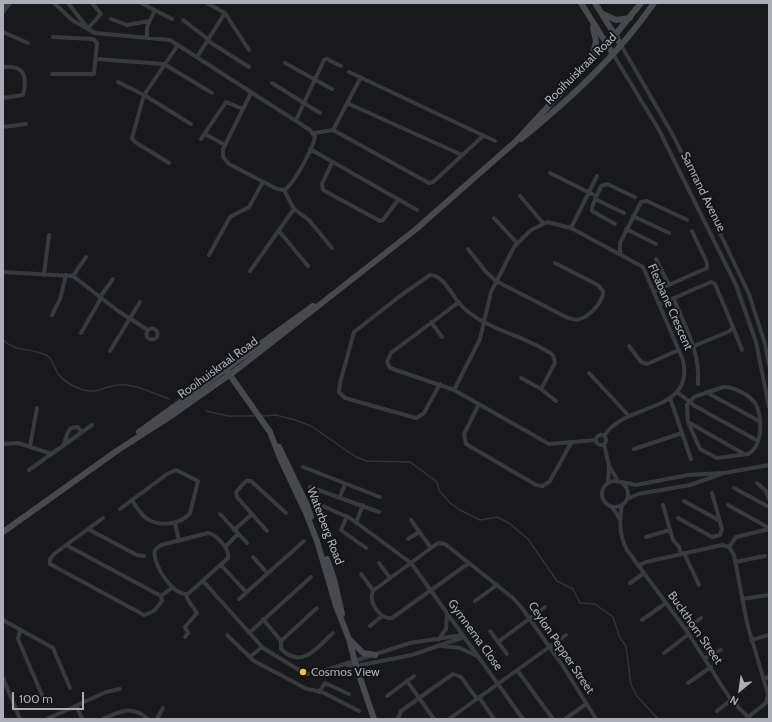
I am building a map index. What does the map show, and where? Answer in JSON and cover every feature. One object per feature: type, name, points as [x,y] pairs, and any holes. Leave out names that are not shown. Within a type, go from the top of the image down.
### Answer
[{"type":"main road","name":"Samrand Avenue","points":[[581,3],[613,54]]},
{"type":"main road","name":"Samrand Avenue","points":[[595,3],[622,45]]},
{"type":"main road","name":"Rooihuiskraal Road","points":[[515,142],[615,35],[641,3]]},
{"type":"main road","name":"Rooihuiskraal Road","points":[[118,450],[131,438],[225,368],[326,298],[415,230],[515,142],[558,109],[622,45],[654,3]]},
{"type":"main road","points":[[600,12],[616,20],[630,18]]},
{"type":"main road","points":[[592,21],[596,42],[592,59]]},
{"type":"main road","name":"Rooihuiskraal Road","points":[[3,532],[118,450],[168,418],[230,374],[302,320],[326,298]]},
{"type":"main road","name":"Waterberg Road","points":[[225,368],[264,422],[275,442],[280,458],[315,536],[336,606],[343,621],[355,664],[374,719]]},
{"type":"main road","name":"Rooihuiskraal Road","points":[[3,537],[26,517]]},
{"type":"main road","points":[[349,639],[363,653],[375,655]]},
{"type":"street","points":[[3,6],[6,3]]},
{"type":"street","points":[[3,12],[10,3]]},
{"type":"street","points":[[54,3],[72,20],[88,29],[102,35],[115,35]]},
{"type":"street","points":[[68,3],[80,20],[89,27],[102,33],[165,39],[178,45],[314,133],[333,130],[429,183],[433,182],[483,136]]},
{"type":"street","points":[[89,27],[101,14],[92,3]]},
{"type":"street","points":[[141,3],[172,19]]},
{"type":"street","points":[[147,38],[149,21],[154,3]]},
{"type":"street","points":[[207,3],[225,13],[249,50]]},
{"type":"street","points":[[197,57],[225,13]]},
{"type":"street","points":[[111,19],[125,25],[149,21]]},
{"type":"street","points":[[183,20],[208,40],[249,67]]},
{"type":"street","points":[[3,32],[28,43]]},
{"type":"street","points":[[52,74],[93,75],[96,73],[97,59],[97,43],[95,40],[53,37]]},
{"type":"street","points":[[169,163],[133,140],[137,116],[144,95],[178,45]]},
{"type":"street","name":"Samrand Avenue","points":[[622,45],[674,137],[746,288],[757,318],[769,365]]},
{"type":"street","name":"Samrand Avenue","points":[[613,54],[668,148],[736,285],[756,342],[769,407]]},
{"type":"street","points":[[97,59],[164,64],[212,94]]},
{"type":"street","points":[[296,120],[325,59],[341,66]]},
{"type":"street","points":[[285,63],[332,90]]},
{"type":"street","points":[[3,67],[14,67],[23,72],[25,75],[23,95],[3,98]]},
{"type":"street","points":[[349,72],[495,141]]},
{"type":"street","points":[[333,130],[361,77]]},
{"type":"street","points":[[118,82],[144,95],[191,124]]},
{"type":"street","points":[[272,83],[320,113]]},
{"type":"street","points":[[251,93],[225,145],[222,155],[227,163],[277,189],[284,190],[292,184],[310,150],[314,140],[314,133]]},
{"type":"street","points":[[201,139],[226,102],[243,109]]},
{"type":"street","points":[[347,103],[462,155]]},
{"type":"street","points":[[3,127],[26,124]]},
{"type":"street","points":[[205,134],[225,145]]},
{"type":"street","points":[[310,150],[332,164],[417,210]]},
{"type":"street","points":[[332,164],[322,184],[323,190],[380,221],[383,220],[398,200]]},
{"type":"street","points":[[550,173],[588,192],[624,213]]},
{"type":"street","points":[[571,228],[597,176]]},
{"type":"street","points":[[208,255],[230,216],[249,207],[263,182]]},
{"type":"street","points":[[616,224],[592,211],[601,186],[605,184],[635,197]]},
{"type":"street","points":[[284,190],[294,209],[309,220],[332,248]]},
{"type":"street","points":[[454,390],[480,339],[485,322],[486,309],[496,281],[517,243],[543,223],[520,196]]},
{"type":"street","points":[[620,253],[620,243],[639,204],[647,201],[687,220]]},
{"type":"street","points":[[250,271],[294,209]]},
{"type":"street","points":[[633,216],[668,233]]},
{"type":"street","points":[[494,218],[517,243]]},
{"type":"street","name":"Fleabane Crescent","points":[[543,223],[554,222],[571,228],[620,253],[643,267],[655,291],[679,350],[685,370],[683,382],[677,392],[670,398],[614,423],[604,436]]},
{"type":"street","points":[[626,229],[656,244]]},
{"type":"street","points":[[279,231],[308,266]]},
{"type":"street","points":[[655,291],[707,268],[707,263],[692,231]]},
{"type":"street","points":[[44,274],[49,236]]},
{"type":"street","points":[[468,249],[486,272],[496,281],[568,318],[576,320],[584,318],[601,302],[603,291],[598,285],[555,263]]},
{"type":"street","points":[[72,276],[86,257]]},
{"type":"street","points":[[656,259],[669,285]]},
{"type":"street","points":[[3,272],[72,276],[100,298],[148,330]]},
{"type":"street","points":[[440,384],[424,413],[416,418],[345,398],[340,394],[339,388],[354,332],[430,275],[434,275],[441,280],[469,313],[552,355],[555,363],[541,389]]},
{"type":"street","points":[[52,315],[60,299],[66,276]]},
{"type":"street","points":[[81,333],[100,298],[113,279]]},
{"type":"street","points":[[660,304],[714,283],[734,327],[742,350]]},
{"type":"street","points":[[674,299],[694,346],[699,365],[698,384]]},
{"type":"street","points":[[110,351],[140,302]]},
{"type":"street","points":[[459,302],[391,353],[388,363],[394,371],[440,384],[454,390],[547,443],[555,445],[596,440],[598,436],[604,436],[606,439],[604,444],[610,466],[620,482],[627,488],[627,499]]},
{"type":"street","points":[[431,322],[442,337]]},
{"type":"street","points":[[694,346],[730,331],[734,327]]},
{"type":"street","points":[[629,346],[638,360],[647,364],[679,350]]},
{"type":"street","points":[[589,373],[629,416]]},
{"type":"street","points":[[521,378],[541,389],[556,401]]},
{"type":"street","points":[[723,387],[732,388],[753,400],[756,406],[761,433],[753,451],[745,454],[714,457],[698,447],[688,422],[686,410],[688,401],[706,392],[723,387]]},
{"type":"street","points":[[677,392],[688,401],[758,441]]},
{"type":"street","points":[[706,392],[759,421]]},
{"type":"street","points":[[670,398],[691,459]]},
{"type":"street","points":[[479,404],[464,434],[466,444],[536,485],[543,486],[550,481],[571,443]]},
{"type":"street","points":[[30,446],[37,408]]},
{"type":"street","points":[[688,422],[745,454]]},
{"type":"street","points":[[29,470],[92,425]]},
{"type":"street","points":[[64,446],[70,428],[77,427],[82,432]]},
{"type":"street","points":[[634,449],[682,433]]},
{"type":"street","points":[[596,440],[599,444],[604,444]]},
{"type":"street","points":[[3,444],[18,443],[52,454]]},
{"type":"street","points":[[608,483],[620,482],[636,485],[688,475],[724,473],[769,465]]},
{"type":"street","points":[[610,466],[608,483],[602,490],[603,498],[605,502],[612,506],[620,522]]},
{"type":"street","points":[[303,467],[380,497]]},
{"type":"street","points":[[120,508],[173,470],[196,478],[198,484],[190,513],[175,523],[157,523],[148,519],[132,500]]},
{"type":"street","points":[[620,522],[622,505],[627,499],[638,494],[690,485],[724,473]]},
{"type":"street","points":[[688,475],[690,485]]},
{"type":"street","points":[[267,530],[236,495],[237,491],[248,480],[286,513]]},
{"type":"street","points":[[757,483],[766,491],[769,499]]},
{"type":"street","points":[[340,497],[344,484]]},
{"type":"street","points":[[310,487],[379,512]]},
{"type":"street","points":[[734,488],[769,507]]},
{"type":"street","points":[[712,493],[722,533],[712,537]]},
{"type":"street","points":[[684,501],[720,521]]},
{"type":"street","name":"Gymnema Close","points":[[318,504],[347,516],[411,563],[523,719]]},
{"type":"street","points":[[356,523],[363,505]]},
{"type":"street","points":[[612,506],[622,505]]},
{"type":"street","points":[[663,505],[673,541],[679,547],[699,584]]},
{"type":"street","points":[[728,505],[769,528]]},
{"type":"street","points":[[220,514],[247,543]]},
{"type":"street","points":[[234,530],[252,514]]},
{"type":"street","points":[[347,516],[341,530],[366,548]]},
{"type":"street","points":[[102,518],[50,558],[50,563],[53,567],[142,614],[147,614],[154,611],[162,601],[161,596]]},
{"type":"street","points":[[678,518],[712,537],[714,547]]},
{"type":"street","points":[[411,520],[431,548],[373,590],[371,600],[382,616],[389,619],[394,617],[469,563]]},
{"type":"street","name":"Buckthorn Street","points":[[620,522],[626,547],[689,634],[731,700],[749,718]]},
{"type":"street","points":[[175,523],[178,541]]},
{"type":"street","points":[[729,547],[736,537],[769,528]]},
{"type":"street","points":[[88,529],[137,555],[144,556]]},
{"type":"street","points":[[646,537],[670,530]]},
{"type":"street","points":[[408,540],[420,532]]},
{"type":"street","points":[[210,534],[225,547],[228,552],[228,557],[221,565],[186,595],[180,594],[158,568],[154,552],[159,546],[210,534]]},
{"type":"street","points":[[225,547],[238,534]]},
{"type":"street","points":[[239,599],[304,541]]},
{"type":"street","name":"Ceylon Pepper Street","points":[[431,548],[440,543],[444,543],[518,603],[550,647],[596,719]]},
{"type":"street","points":[[66,545],[161,596]]},
{"type":"street","points":[[639,565],[646,562],[714,547],[724,545],[729,547],[733,553],[752,640],[768,694],[767,701],[749,718]]},
{"type":"street","points":[[735,562],[765,556]]},
{"type":"street","points":[[253,557],[267,573]]},
{"type":"street","points":[[380,563],[390,578]]},
{"type":"street","points":[[221,565],[246,592]]},
{"type":"street","points":[[630,583],[644,573]]},
{"type":"street","points":[[361,574],[373,590]]},
{"type":"street","points":[[248,633],[310,577]]},
{"type":"street","points":[[203,581],[262,647],[299,670]]},
{"type":"street","points":[[475,601],[497,585]]},
{"type":"street","points":[[161,596],[173,587]]},
{"type":"street","points":[[185,637],[188,633],[186,627],[197,614],[186,595]]},
{"type":"street","points":[[742,599],[769,595]]},
{"type":"street","points":[[642,620],[666,603]]},
{"type":"street","points":[[498,642],[545,607]]},
{"type":"street","points":[[281,641],[317,608]]},
{"type":"street","points":[[438,640],[446,629],[447,613]]},
{"type":"street","points":[[370,626],[382,616]]},
{"type":"street","points":[[686,630],[700,618]]},
{"type":"street","points":[[263,619],[281,641],[282,650],[295,657],[302,658],[309,655],[333,633]]},
{"type":"street","points":[[3,620],[53,648],[70,688]]},
{"type":"street","points":[[20,630],[18,639],[45,702]]},
{"type":"street","points":[[490,631],[507,654]]},
{"type":"street","points":[[664,653],[689,634]]},
{"type":"street","points":[[227,635],[250,657],[307,689],[319,692],[359,711]]},
{"type":"street","points":[[355,664],[375,655],[410,643],[463,636]]},
{"type":"street","points":[[307,674],[311,675],[345,665],[412,655],[463,636]]},
{"type":"street","points":[[451,718],[516,670],[566,636]]},
{"type":"street","points":[[752,640],[769,636]]},
{"type":"street","points":[[438,646],[460,648],[479,658]]},
{"type":"street","points":[[250,657],[262,647]]},
{"type":"street","points":[[396,648],[399,658]]},
{"type":"street","points":[[705,658],[721,650]]},
{"type":"street","points":[[688,683],[711,667]]},
{"type":"street","points":[[516,670],[552,719]]},
{"type":"street","points":[[398,719],[401,711],[446,678],[456,674],[462,678],[494,719]]},
{"type":"street","points":[[388,696],[414,676]]},
{"type":"street","points":[[763,679],[769,677]]},
{"type":"street","points":[[3,678],[20,719]]},
{"type":"street","points":[[407,681],[434,719]]},
{"type":"street","points":[[319,692],[325,683],[349,694]]},
{"type":"street","points":[[47,719],[106,692],[120,689]]},
{"type":"street","points":[[717,711],[731,700]]},
{"type":"street","points":[[565,719],[586,704]]},
{"type":"street","points":[[77,706],[82,719]]},
{"type":"street","points":[[157,719],[163,708]]},
{"type":"street","points":[[103,719],[122,710],[137,712],[148,719]]},
{"type":"waterway","points":[[3,340],[18,348],[46,355],[51,359],[57,373],[61,378],[83,390],[93,391],[124,385],[144,389],[169,399]]},
{"type":"waterway","points":[[206,411],[228,416],[255,416]]},
{"type":"waterway","points":[[261,416],[276,415],[311,426],[356,457],[367,461],[410,462],[437,482],[439,490],[450,503],[460,510],[480,520],[497,517],[509,523],[528,539],[557,581],[573,589],[580,603],[595,604],[613,617],[620,638],[626,646],[631,685],[637,696],[658,719]]},
{"type":"tunnel","points":[[299,670],[307,674]]},
{"type":"place","name":"Cosmos View","points":[[303,672]]}]
